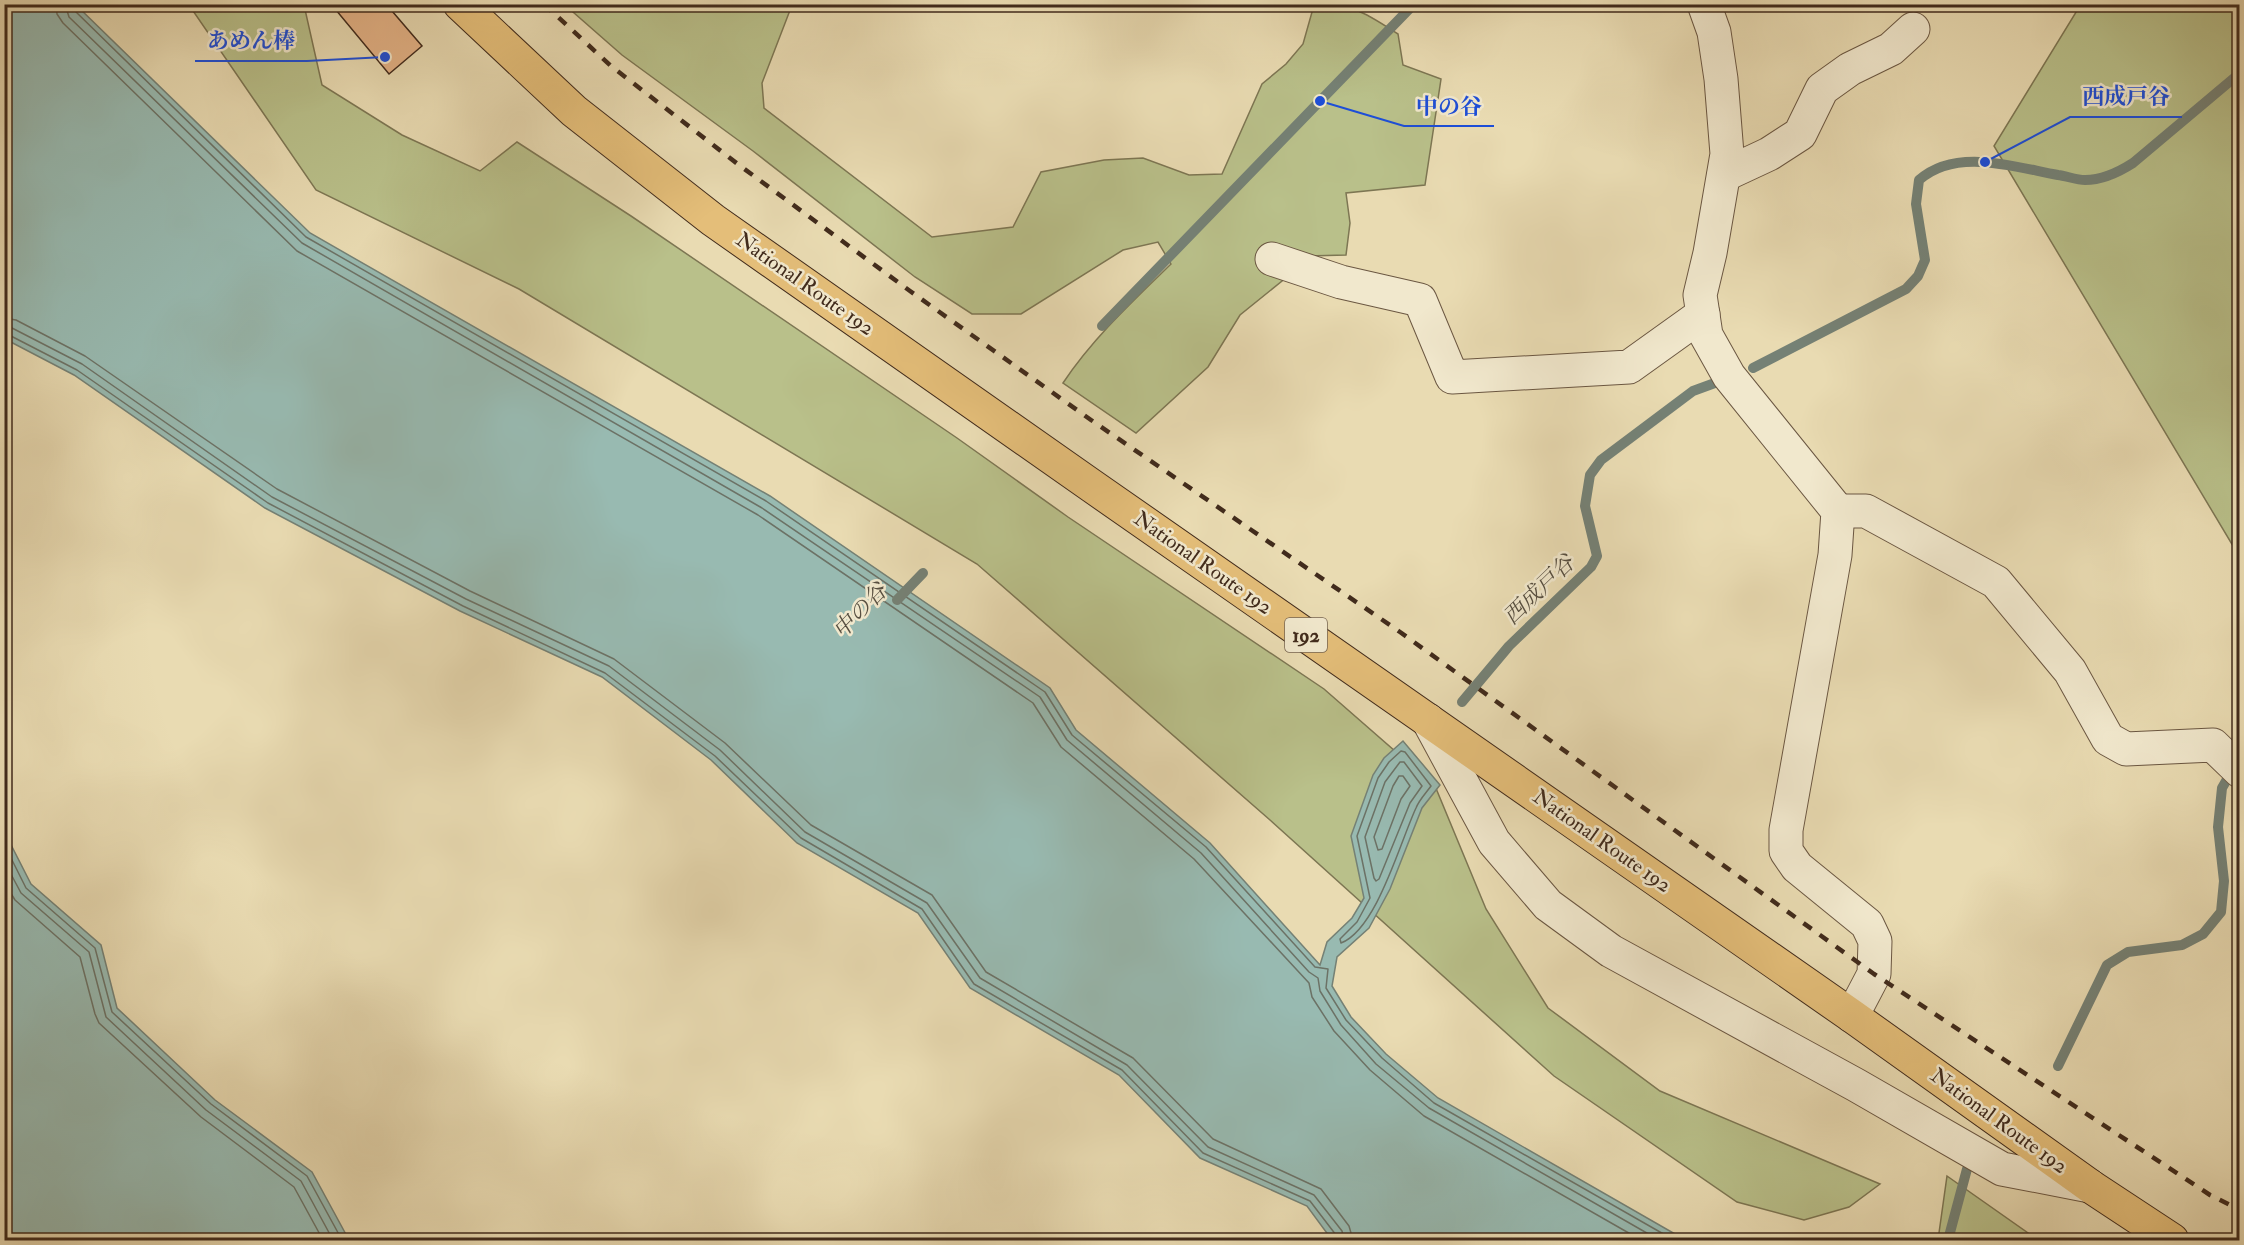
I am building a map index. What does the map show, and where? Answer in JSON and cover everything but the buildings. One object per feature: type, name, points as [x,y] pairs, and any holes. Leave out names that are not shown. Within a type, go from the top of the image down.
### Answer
[{"type":"highway","name":"National Route 192","points":[[460,4],[574,111],[713,220],[1852,1016],[2090,1186],[2172,1240]]},
{"type":"street","points":[[1704,4],[1714,32],[1721,79],[1727,154],[1710,253],[1700,295],[1706,335],[1729,376],[1838,511],[1835,555],[1786,830],[1786,851],[1797,867],[1867,924],[1875,941],[1874,974],[1852,1016]]},
{"type":"street","points":[[1724,175],[1769,154],[1800,134],[1822,89],[1850,69],[1891,49],[1912,29]]},
{"type":"street","points":[[1272,259],[1341,282],[1420,300],[1452,377],[1629,368],[1703,314]]},
{"type":"street","points":[[1838,511],[1866,511],[1996,582],[2070,671],[2108,739],[2126,749],[2213,745],[2233,764]]},
{"type":"street","points":[[1428,720],[1494,842],[1548,905],[1611,951],[1856,1085],[2002,1169],[2090,1186]]},
{"type":"green space","points":[[2081,4],[2239,5],[2239,556],[1994,146]]},
{"type":"green space","points":[[189,5],[304,5],[322,85],[402,135],[480,171],[517,142],[631,216],[957,438],[1068,517],[1324,689],[1435,786],[1486,909],[1548,1008],[1660,1091],[1880,1184],[1849,1207],[1804,1220],[1737,1202],[1554,1076],[1270,820],[977,564],[519,289],[316,190]]},
{"type":"green space","points":[[565,5],[792,5],[762,83],[764,108],[932,237],[1013,227],[1041,172],[1104,160],[1143,158],[1189,175],[1222,174],[1262,84],[1286,64],[1303,44],[1314,5],[1350,8],[1376,20],[1398,34],[1403,65],[1441,79],[1425,185],[1346,193],[1350,223],[1346,255],[1307,256],[1287,277],[1240,315],[1208,367],[1136,433],[1063,383],[1100,335],[1171,264],[1158,242],[1123,250],[1021,314],[972,314],[915,277],[753,151],[622,55]]},
{"type":"green space","points":[[1947,1176],[2038,1240],[1938,1240]]},
{"type":"water","points":[[4,5],[76,5],[310,233],[770,496],[1050,688],[1076,730],[1210,843],[1320,965],[1327,942],[1352,918],[1364,898],[1351,836],[1373,775],[1384,758],[1403,741],[1440,785],[1422,808],[1390,889],[1369,928],[1337,957],[1332,986],[1351,1017],[1386,1054],[1438,1098],[1682,1240],[1332,1240],[1307,1206],[1200,1158],[1119,1075],[970,988],[918,913],[797,843],[711,760],[602,677],[460,611],[265,508],[74,375],[5,339]]},
{"type":"water","points":[[4,831],[31,884],[101,945],[117,1008],[215,1100],[312,1172],[349,1240],[5,1240]]},
{"type":"waterway","name":"中の谷","points":[[1102,326],[1414,4]]},
{"type":"waterway","name":"西成戸谷","points":[[1753,368],[1906,289],[1918,276],[1925,260],[1916,204],[1919,180],[1934,170],[1950,164],[1986,162],[2082,180],[2104,177],[2133,163],[2240,73]]},
{"type":"waterway","name":"西成戸谷","points":[[1462,702],[1509,646],[1591,567],[1597,556],[1585,506],[1590,475],[1601,460],[1693,391],[1723,380]]},
{"type":"waterway","name":"中の谷","points":[[897,600],[923,573]]},
{"type":"waterway","points":[[2058,1066],[2107,965],[2128,952],[2182,945],[2203,934],[2221,912],[2224,881],[2218,827],[2222,788],[2233,769]]},
{"type":"waterway","points":[[1948,1240],[1967,1169]]},
{"type":"railway","points":[[544,4],[611,66],[739,165],[1091,420],[1400,632],[1874,974],[2210,1195],[2240,1210]]},
{"type":"place","name":"あめん棒","points":[[385,57]]},
{"type":"place","name":"中の谷","points":[[1320,101]]},
{"type":"place","name":"西成戸谷","points":[[1985,162]]}]
